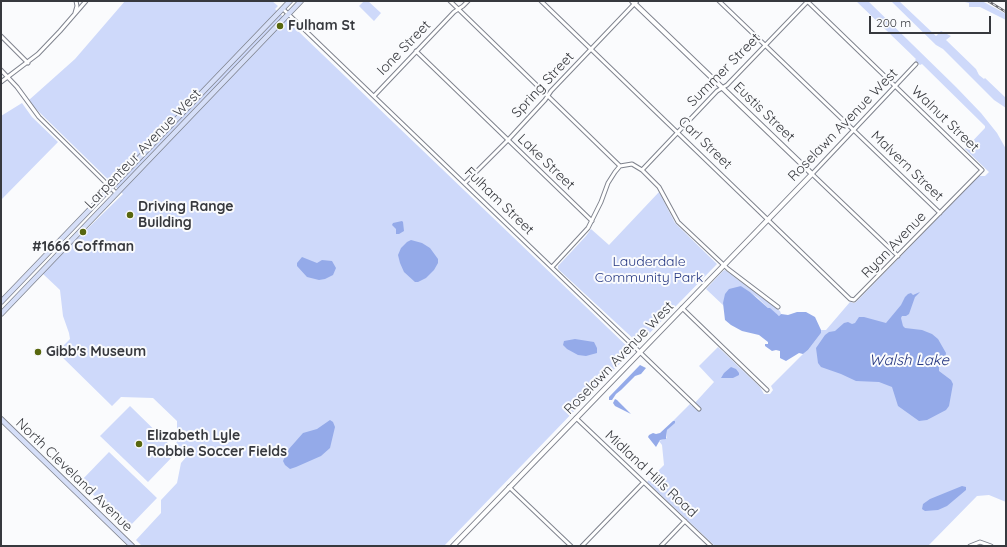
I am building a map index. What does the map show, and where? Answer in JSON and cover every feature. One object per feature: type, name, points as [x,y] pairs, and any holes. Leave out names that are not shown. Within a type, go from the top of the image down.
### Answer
[{"type":"main road","name":"Larpenteur Avenue West","points":[[1,302],[290,1]]},
{"type":"main road","name":"Larpenteur Avenue West","points":[[1,314],[301,1]]},
{"type":"main road","points":[[5,298],[11,303]]},
{"type":"main road","name":"North Cleveland Avenue","points":[[1,419],[132,546]]},
{"type":"street","points":[[74,16],[77,8],[76,1]]},
{"type":"street","points":[[1,82],[47,46],[86,1]]},
{"type":"street","points":[[450,1],[620,166]]},
{"type":"street","name":"Ione Street","points":[[374,96],[458,9],[468,1]]},
{"type":"street","name":"Carl Street","points":[[540,1],[850,299],[854,300]]},
{"type":"street","name":"Malvern Street","points":[[719,1],[940,213]]},
{"type":"street","name":"Summer Street","points":[[642,170],[717,91],[727,85],[807,1]]},
{"type":"street","name":"Walnut Street","points":[[807,1],[982,170]]},
{"type":"street","name":"Spring Street","points":[[465,184],[508,140],[635,2]]},
{"type":"street","name":"Eustis Street","points":[[635,2],[898,256]]},
{"type":"street","name":"Fulham Street","points":[[283,9],[699,409]]},
{"type":"street","points":[[1,36],[28,62]]},
{"type":"street","name":"Lake Street","points":[[416,52],[592,221]]},
{"type":"street","name":"Roselawn Avenue West","points":[[453,546],[916,64]]},
{"type":"street","points":[[1,70],[17,87],[39,117],[116,193]]},
{"type":"street","points":[[552,267],[584,234],[601,202],[608,183],[620,166],[632,164],[642,170],[659,187],[678,222],[728,269],[778,307]]},
{"type":"street","name":"Ryan Avenue","points":[[854,300],[982,170]]},
{"type":"street","points":[[682,308],[767,390]]},
{"type":"street","name":"Midland Hills Road","points":[[576,418],[711,546]]},
{"type":"street","points":[[582,546],[643,483]]},
{"type":"street","points":[[509,487],[571,546]]},
{"type":"street","points":[[661,546],[685,521]]},
{"type":"street","points":[[970,546],[980,542],[991,546]]},
{"type":"green space","points":[[125,1],[272,1],[278,6],[275,9],[632,351],[444,546],[142,546],[136,540],[161,513],[161,500],[177,483],[181,463],[187,456],[175,444],[177,442],[177,421],[153,398],[121,397],[112,406],[57,352],[70,339],[69,333],[63,316],[60,290],[42,273],[123,194],[36,109],[29,100],[75,59]]},
{"type":"green space","points":[[364,1],[368,1],[381,13],[374,21],[359,6]]},
{"type":"green space","points":[[856,1],[868,1],[956,87],[981,113],[997,133],[1006,149],[1006,502],[989,495],[977,496],[928,546],[715,546],[647,482],[664,465],[662,445],[659,441],[667,438],[667,430],[675,421],[673,421],[690,404],[692,406],[714,382],[699,366],[718,347],[760,387],[764,394],[770,394],[773,390],[771,386],[808,350],[821,333],[821,330],[826,330],[850,302],[856,302],[979,176],[985,176],[989,172],[965,149],[985,128],[985,126],[922,64],[920,65],[915,60],[916,59]]},
{"type":"green space","points":[[891,1],[899,1],[936,36],[941,31],[951,36],[946,40],[976,69],[979,75],[984,79],[985,78],[1006,98],[1006,108],[994,100],[943,49],[936,45]]},
{"type":"green space","points":[[961,1],[982,1],[1006,14],[1006,20],[980,7],[969,7],[969,3]]},
{"type":"green space","points":[[22,103],[32,117],[58,142],[1,200],[1,116]]},
{"type":"green space","name":"Lauderdale Community Park","points":[[659,192],[675,223],[717,264],[639,344],[558,269],[558,266],[591,229],[609,245]]},
{"type":"green space","points":[[725,270],[780,311],[781,314],[779,316],[741,286],[723,303],[724,306],[706,289]]},
{"type":"green space","name":"Elizabeth Lyle Robbie Soccer Fields","points":[[130,406],[177,452],[148,482],[100,436]]},
{"type":"green space","name":"Elizabeth Lyle Robbie Soccer Fields","points":[[109,452],[157,498],[128,528],[80,482]]},
{"type":"water","points":[[402,221],[404,231],[396,234],[396,229],[392,225],[393,223]]},
{"type":"water","points":[[411,240],[422,243],[430,248],[438,259],[438,263],[434,270],[426,278],[418,282],[415,282],[404,272],[398,255],[401,248]]},
{"type":"water","points":[[302,257],[317,263],[322,260],[332,261],[336,268],[333,275],[319,280],[307,277],[297,266],[297,263]]},
{"type":"water","points":[[741,286],[779,316],[781,314],[788,315],[797,312],[806,312],[815,317],[821,333],[803,354],[799,353],[786,361],[780,358],[780,351],[772,351],[765,346],[768,342],[759,335],[742,331],[725,320],[723,303],[725,294],[729,289]]},
{"type":"water","name":"Walsh Lake","points":[[920,292],[915,297],[909,314],[902,316],[901,318],[903,326],[905,328],[922,330],[932,334],[938,339],[946,353],[945,359],[939,365],[939,371],[951,380],[953,384],[949,406],[946,410],[927,420],[919,421],[898,406],[892,387],[879,382],[856,381],[821,367],[818,363],[816,348],[825,335],[829,332],[835,331],[844,323],[855,323],[859,317],[886,323],[908,294],[911,293],[913,295]]},
{"type":"water","points":[[575,339],[594,342],[597,348],[597,353],[586,356],[578,355],[563,345],[564,341]]},
{"type":"water","points":[[640,365],[646,368],[641,374],[635,376],[616,394],[612,400],[609,400],[609,397]]},
{"type":"water","points":[[731,367],[736,369],[739,375],[733,378],[721,378],[724,373]]},
{"type":"water","points":[[615,399],[631,414],[615,406],[613,403]]},
{"type":"water","points":[[330,420],[333,422],[335,427],[330,448],[321,456],[296,467],[290,469],[285,465],[283,461],[288,450],[303,433],[317,429]]},
{"type":"water","points":[[673,421],[675,421],[675,423],[667,430],[666,439],[660,440],[656,447],[648,437],[649,435],[653,433],[660,433]]},
{"type":"water","points":[[962,486],[966,487],[966,490],[947,506],[938,510],[925,511],[922,509],[923,504],[930,499]]},
{"type":"railway","points":[[988,1],[1006,12]]},
{"type":"place","name":"Fulham St","points":[[280,26]]},
{"type":"place","name":"Driving Range Building","points":[[130,215]]},
{"type":"place","name":"#1666 Coffman","points":[[83,232]]},
{"type":"place","name":"Gibb's Museum","points":[[38,352]]},
{"type":"place","name":"Elizabeth Lyle Robbie Soccer Fields","points":[[139,444]]}]
